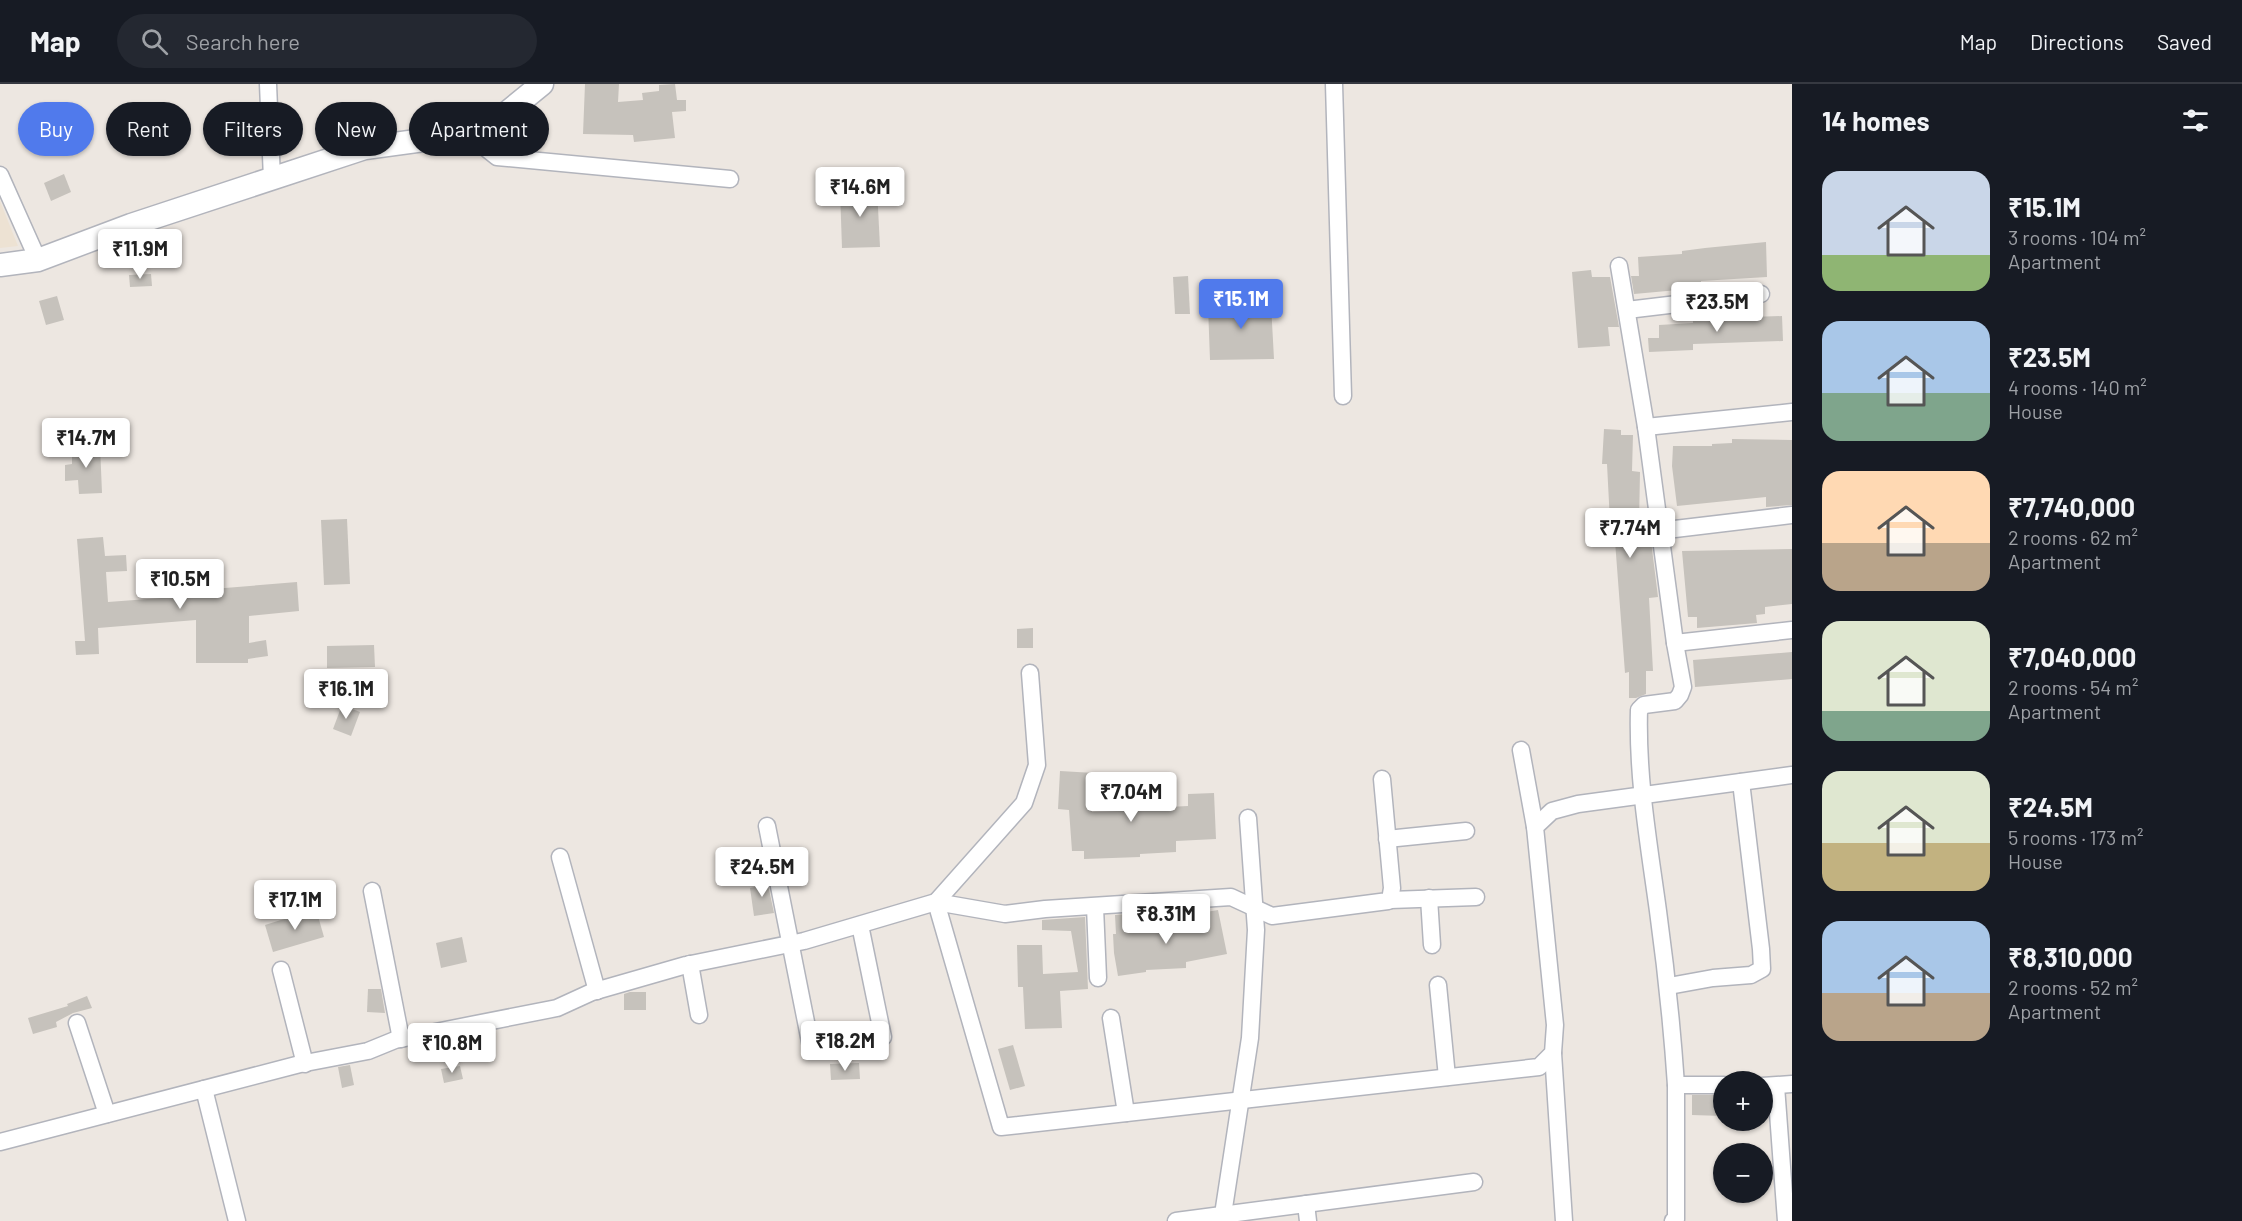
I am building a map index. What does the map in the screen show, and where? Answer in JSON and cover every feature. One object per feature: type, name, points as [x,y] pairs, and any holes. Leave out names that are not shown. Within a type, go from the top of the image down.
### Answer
[{"type":"main road","points":[[520,102],[542,84]]},
{"type":"main road","points":[[0,265],[38,260],[131,225],[365,148],[409,142]]},
{"type":"street","points":[[268,84],[272,178]]},
{"type":"street","points":[[1334,84],[1343,396]]},
{"type":"street","points":[[495,156],[730,179]]},
{"type":"street","points":[[0,175],[38,260]]},
{"type":"street","points":[[1620,266],[1646,427],[1658,531],[1683,687],[1675,700],[1644,705],[1639,711],[1638,735],[1642,795],[1669,986],[1676,1085],[1676,1219],[1673,1221]]},
{"type":"street","points":[[1627,310],[1761,294]]},
{"type":"street","points":[[1646,427],[1792,412]]},
{"type":"street","points":[[1658,531],[1792,514]]},
{"type":"street","points":[[1675,643],[1792,630]]},
{"type":"street","points":[[936,902],[1024,803],[1037,765],[1030,673]]},
{"type":"street","points":[[1521,750],[1535,827],[1555,1025],[1553,1053],[1564,1221]]},
{"type":"street","points":[[1535,827],[1552,811],[1578,804],[1792,775]]},
{"type":"street","points":[[1382,779],[1392,888],[1390,900]]},
{"type":"street","points":[[1669,986],[1713,978],[1751,975],[1762,969],[1741,782]]},
{"type":"street","points":[[1222,1218],[1250,1038],[1256,930],[1248,818]]},
{"type":"street","points":[[767,826],[811,1047]]},
{"type":"street","points":[[1387,839],[1466,831]]},
{"type":"street","points":[[560,857],[597,991]]},
{"type":"street","points":[[372,891],[401,1039]]},
{"type":"street","points":[[0,1142],[305,1064],[368,1051],[401,1039],[557,1008],[597,991],[690,964],[790,944],[936,902],[1005,914],[1045,909],[1095,908],[1231,897],[1272,916],[1390,900],[1476,897]]},
{"type":"street","points":[[1429,898],[1432,945]]},
{"type":"street","points":[[936,902],[1001,1127],[1539,1067],[1553,1053]]},
{"type":"street","points":[[1095,908],[1098,978]]},
{"type":"street","points":[[860,924],[883,1037]]},
{"type":"street","points":[[690,964],[699,1015]]},
{"type":"street","points":[[281,970],[305,1064]]},
{"type":"street","points":[[1438,985],[1447,1077]]},
{"type":"street","points":[[1111,1018],[1126,1113]]},
{"type":"street","points":[[77,1023],[107,1114]]},
{"type":"street","points":[[1676,1085],[1713,1085]]},
{"type":"street","points":[[1777,1085],[1786,1221]]},
{"type":"street","points":[[204,1089],[237,1221]]},
{"type":"street","points":[[1176,1221],[1307,1213],[1474,1182]]},
{"type":"shaded area","points":[[0,201],[18,246],[0,248]]},
{"type":"building","points":[[585,84],[619,84],[618,102],[643,100],[642,93],[659,91],[659,85],[675,84],[677,100],[686,100],[686,111],[672,112],[675,138],[634,142],[633,135],[583,134]]},
{"type":"building","points":[[64,174],[71,192],[51,201],[44,183]]},
{"type":"building","points":[[877,188],[880,247],[842,248],[840,190]]},
{"type":"building","points":[[1766,242],[1767,277],[1701,281],[1701,285],[1678,287],[1678,290],[1634,294],[1631,276],[1639,276],[1638,257],[1682,254],[1682,251]]},
{"type":"building","points":[[1591,270],[1592,277],[1610,277],[1619,327],[1608,327],[1610,346],[1578,348],[1572,272]]},
{"type":"building","points":[[151,274],[152,286],[130,287],[129,275]]},
{"type":"building","points":[[1188,276],[1190,314],[1175,314],[1173,277]]},
{"type":"building","points":[[1232,287],[1248,287],[1249,305],[1271,304],[1274,359],[1210,360],[1208,306],[1232,306]]},
{"type":"building","points":[[57,296],[64,320],[46,325],[39,301]]},
{"type":"building","points":[[1782,316],[1783,341],[1693,344],[1693,350],[1649,352],[1648,338],[1659,338],[1659,325],[1693,323],[1693,319]]},
{"type":"building","points":[[1604,429],[1621,430],[1621,435],[1633,435],[1632,471],[1640,472],[1641,542],[1651,541],[1658,597],[1649,598],[1653,671],[1646,671],[1646,694],[1636,698],[1629,698],[1629,672],[1625,673],[1615,541],[1611,541],[1607,464],[1602,464]]},
{"type":"building","points":[[1732,439],[1792,440],[1792,505],[1766,507],[1766,497],[1677,506],[1672,466],[1673,446],[1712,446],[1712,444],[1732,443]]},
{"type":"building","points":[[100,445],[102,493],[79,494],[78,480],[65,481],[65,465],[72,464],[72,446]]},
{"type":"building","points":[[347,519],[350,584],[324,585],[321,520]]},
{"type":"building","points":[[103,537],[105,556],[126,555],[127,571],[106,572],[108,602],[201,595],[200,590],[297,582],[299,611],[249,616],[249,643],[266,640],[268,656],[248,659],[248,663],[196,663],[196,620],[98,628],[99,654],[76,655],[75,641],[85,641],[77,539]]},
{"type":"building","points":[[1792,549],[1792,604],[1765,607],[1765,614],[1756,615],[1757,623],[1697,628],[1697,617],[1688,617],[1682,551]]},
{"type":"building","points":[[1033,628],[1033,648],[1017,648],[1017,629]]},
{"type":"building","points":[[374,645],[375,667],[327,668],[327,646]]},
{"type":"building","points":[[1792,652],[1792,679],[1695,687],[1693,660]]},
{"type":"building","points":[[342,705],[360,712],[351,736],[333,729]]},
{"type":"building","points":[[1060,771],[1094,773],[1092,812],[1188,806],[1188,794],[1214,793],[1216,839],[1176,841],[1176,852],[1140,854],[1140,857],[1084,859],[1084,851],[1072,851],[1069,810],[1058,809]]},
{"type":"building","points":[[766,875],[774,913],[754,916],[750,888],[760,886],[758,876]]},
{"type":"building","points":[[316,909],[324,937],[273,952],[265,925]]},
{"type":"building","points":[[1218,910],[1227,954],[1186,962],[1186,968],[1146,970],[1146,972],[1118,976],[1113,934],[1116,934],[1115,915],[1127,914],[1128,930],[1171,931],[1171,924],[1208,923],[1206,912]]},
{"type":"building","points":[[1085,917],[1088,989],[1060,991],[1062,1028],[1025,1029],[1023,987],[1018,987],[1017,945],[1042,945],[1043,974],[1078,972],[1071,931],[1042,930],[1042,920]]},
{"type":"building","points":[[462,937],[467,962],[441,968],[436,943]]},
{"type":"building","points":[[368,989],[381,989],[385,1013],[367,1012]]},
{"type":"building","points":[[646,992],[646,1010],[624,1010],[624,994]]},
{"type":"building","points":[[87,996],[92,1008],[73,1013],[56,1022],[57,1027],[33,1034],[28,1018],[68,1006],[67,1004]]},
{"type":"building","points":[[1013,1045],[1025,1086],[1010,1090],[998,1049]]},
{"type":"building","points":[[859,1063],[860,1079],[831,1080],[830,1064]]},
{"type":"building","points":[[350,1065],[354,1085],[342,1088],[338,1067]]},
{"type":"building","points":[[460,1066],[463,1079],[444,1083],[441,1069]]},
{"type":"building","points":[[1692,1095],[1713,1095],[1713,1116],[1692,1115]]}]
